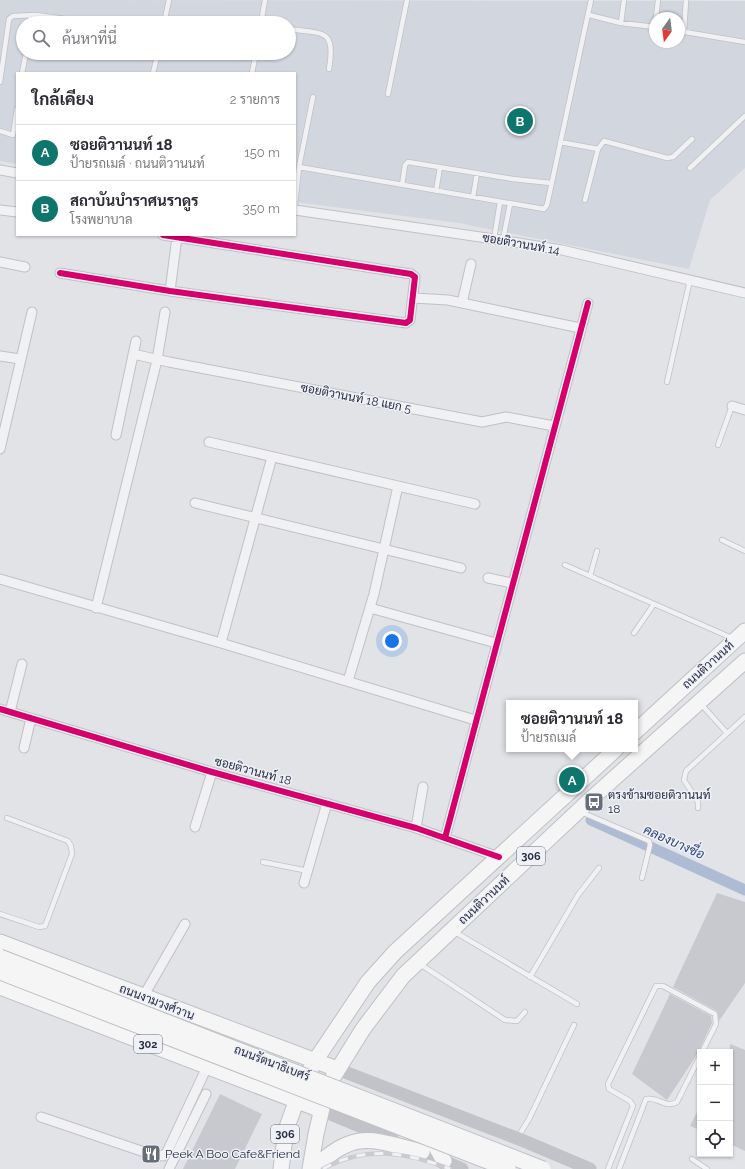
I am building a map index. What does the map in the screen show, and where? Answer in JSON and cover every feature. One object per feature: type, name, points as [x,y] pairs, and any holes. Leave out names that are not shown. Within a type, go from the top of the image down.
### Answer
[{"type":"main road","name":"ถนนติวานนท์","points":[[638,729],[740,635]]},
{"type":"main road","name":"ถนนติวานนท์","points":[[311,1169],[322,1106],[327,1087],[337,1069],[380,1004],[403,976],[579,812],[744,663]]},
{"type":"main road","name":"ถนนติวานนท์","points":[[280,1169],[286,1130],[295,1100],[302,1085],[313,1065],[368,982],[395,952],[613,752]]},
{"type":"main road","name":"ถนนงามวงศ์วาน","points":[[0,942],[209,1022],[313,1065]]},
{"type":"main road","name":"ถนนรัตนาธิเบศร์","points":[[0,957],[543,1169]]},
{"type":"main road","name":"ถนนรัตนาธิเบศร์","points":[[0,972],[508,1169]]},
{"type":"main road","name":"302","points":[[1,989],[295,1100],[322,1106],[462,1169]]},
{"type":"main road","points":[[209,1022],[219,1039],[228,1048],[292,1078],[302,1085],[322,1106]]},
{"type":"main road","name":"ถนนรัตนาธิเบศร์","points":[[313,1065],[337,1069],[520,1140],[590,1169]]},
{"type":"main road","points":[[313,1065],[327,1087],[337,1096],[419,1128],[435,1145],[444,1161]]},
{"type":"main road","points":[[311,1169],[328,1154],[346,1143],[356,1141],[367,1140],[422,1152]]},
{"type":"main road","points":[[490,1169],[489,1156],[500,1143],[520,1140]]},
{"type":"street","points":[[0,170],[16,173]]},
{"type":"street","points":[[0,210],[16,212]]},
{"type":"street","name":"ซอยติวานนท์ 14","points":[[296,210],[499,239],[562,250],[745,293]]},
{"type":"street","points":[[60,273],[170,291],[406,323],[410,320],[415,277],[412,274],[170,236]]},
{"type":"street","points":[[170,291],[177,237]]},
{"type":"street","points":[[0,262],[25,267]]},
{"type":"street","points":[[462,303],[471,264]]},
{"type":"street","points":[[413,298],[448,300],[580,328]]},
{"type":"street","points":[[445,838],[475,720],[588,303]]},
{"type":"street","points":[[0,449],[32,312]]},
{"type":"street","points":[[96,608],[157,360],[165,312]]},
{"type":"street","points":[[116,435],[136,341]]},
{"type":"street","name":"ซอยติวานนท์ 18 แยก 5","points":[[134,354],[157,360],[482,422],[506,417],[554,426]]},
{"type":"street","points":[[0,356],[20,359]]},
{"type":"street","points":[[732,406],[745,409]]},
{"type":"street","points":[[209,442],[475,504]]},
{"type":"street","points":[[221,643],[272,457]]},
{"type":"street","points":[[348,681],[370,608],[398,486]]},
{"type":"street","points":[[195,503],[461,568]]},
{"type":"street","points":[[488,578],[512,583]]},
{"type":"street","points":[[0,579],[221,643],[475,720]]},
{"type":"street","points":[[370,608],[496,643]]},
{"type":"street","points":[[10,712],[22,664]]},
{"type":"street","name":"ซอยติวานนท์ 18","points":[[0,709],[212,772],[416,828],[499,857]]},
{"type":"street","points":[[24,748],[31,718]]},
{"type":"street","points":[[195,827],[212,772]]},
{"type":"street","points":[[416,828],[423,787]]},
{"type":"street","points":[[304,883],[327,804]]},
{"type":"street","points":[[144,997],[185,924]]},
{"type":"street","points":[[41,1117],[153,1155],[163,1156],[167,1152],[207,1066]]},
{"type":"street","points":[[169,1169],[206,1094]]},
{"type":"lane","points":[[166,16],[169,0]]},
{"type":"lane","points":[[262,16],[265,0]]},
{"type":"lane","points":[[388,94],[407,0]]},
{"type":"lane","points":[[299,167],[544,209],[547,205],[591,0]]},
{"type":"lane","points":[[620,23],[624,0]]},
{"type":"lane","points":[[657,12],[658,0]]},
{"type":"lane","points":[[684,12],[686,0]]},
{"type":"lane","points":[[588,15],[620,23],[649,26]]},
{"type":"lane","points":[[22,16],[40,16]]},
{"type":"lane","points":[[0,82],[11,17],[16,17]]},
{"type":"lane","points":[[296,31],[323,34],[329,39],[333,49],[329,69]]},
{"type":"lane","points":[[685,33],[745,42]]},
{"type":"lane","points":[[0,43],[6,44]]},
{"type":"lane","points":[[22,72],[25,60]]},
{"type":"lane","points":[[153,72],[156,60]]},
{"type":"lane","points":[[252,72],[255,60]]},
{"type":"lane","points":[[296,184],[313,97]]},
{"type":"lane","points":[[0,131],[13,135],[16,116]]},
{"type":"lane","points":[[690,168],[745,116]]},
{"type":"lane","points":[[585,200],[598,149],[604,141],[667,158],[673,157],[692,139]]},
{"type":"lane","points":[[560,142],[598,149]]},
{"type":"lane","points":[[402,185],[407,163],[551,183]]},
{"type":"lane","points":[[436,191],[440,167]]},
{"type":"lane","points":[[473,197],[478,173]]},
{"type":"lane","points":[[499,239],[500,202]]},
{"type":"lane","points":[[499,239],[510,204]]},
{"type":"lane","points":[[667,382],[690,280]]},
{"type":"lane","points":[[718,445],[732,406]]},
{"type":"lane","points":[[722,540],[745,551]]},
{"type":"lane","points":[[590,576],[596,551]]},
{"type":"lane","points":[[565,565],[654,604],[740,635]]},
{"type":"lane","points":[[634,632],[654,604]]},
{"type":"lane","points":[[699,703],[727,732]]},
{"type":"lane","points":[[698,808],[698,802],[684,780],[684,774],[689,766],[745,717]]},
{"type":"lane","points":[[579,812],[648,840],[650,845],[642,878]]},
{"type":"lane","points":[[0,914],[39,927],[45,926],[72,854],[71,846],[68,841],[7,818]]},
{"type":"lane","points":[[263,862],[308,871]]},
{"type":"lane","points":[[530,977],[578,894],[600,868]]},
{"type":"lane","points":[[452,930],[577,1004]]},
{"type":"lane","points":[[417,962],[505,1020],[517,1021],[525,1012]]},
{"type":"lane","points":[[608,1169],[633,1106],[630,1101],[610,1089],[608,1084],[656,986],[663,986],[715,1014],[716,1024],[704,1049]]},
{"type":"lane","points":[[520,1140],[574,1025]]},
{"type":"lane","points":[[619,1169],[646,1099],[650,1098],[668,1105],[677,1102],[697,1062]]},
{"type":"lane","points":[[692,1160],[707,1169]]},
{"type":"shaded area","points":[[0,0],[745,1],[745,168],[710,200],[689,269],[459,223],[296,202],[296,72],[16,72],[16,164],[0,161]]},
{"type":"building","points":[[717,893],[745,902],[745,983],[719,1021],[717,1011],[673,987]]},
{"type":"building","points":[[670,994],[711,1016],[712,1023],[700,1049],[697,1049],[697,1055],[667,1100],[632,1074]]},
{"type":"building","points":[[730,1044],[745,1050],[745,1151],[733,1145],[733,1049],[730,1049]]},
{"type":"building","points":[[220,1094],[262,1114],[235,1169],[183,1169]]},
{"type":"building","points":[[697,1112],[697,1129],[690,1126]]},
{"type":"waterway","name":"คลองบางซื่อ","points":[[591,820],[745,890]]},
{"type":"railway","points":[[323,1169],[354,1156],[370,1154],[402,1155],[418,1158],[450,1169]]},
{"type":"cycle path","points":[[60,273],[170,291],[406,323],[410,320],[415,277],[411,274],[169,236]]},
{"type":"cycle path","points":[[445,838],[588,303]]},
{"type":"cycle path","points":[[0,709],[212,772],[416,828],[499,857]]},
{"type":"place","name":"สถาบันบำราศนราดูร","points":[[520,121]]},
{"type":"place","name":"ซอยติวานนท์ 18","points":[[572,780]]},
{"type":"place","name":"ตรงข้ามซอยติวานนท์ 18","points":[[594,802]]},
{"type":"place","name":"Peek A Boo Cafe&Friend","points":[[151,1154]]}]
